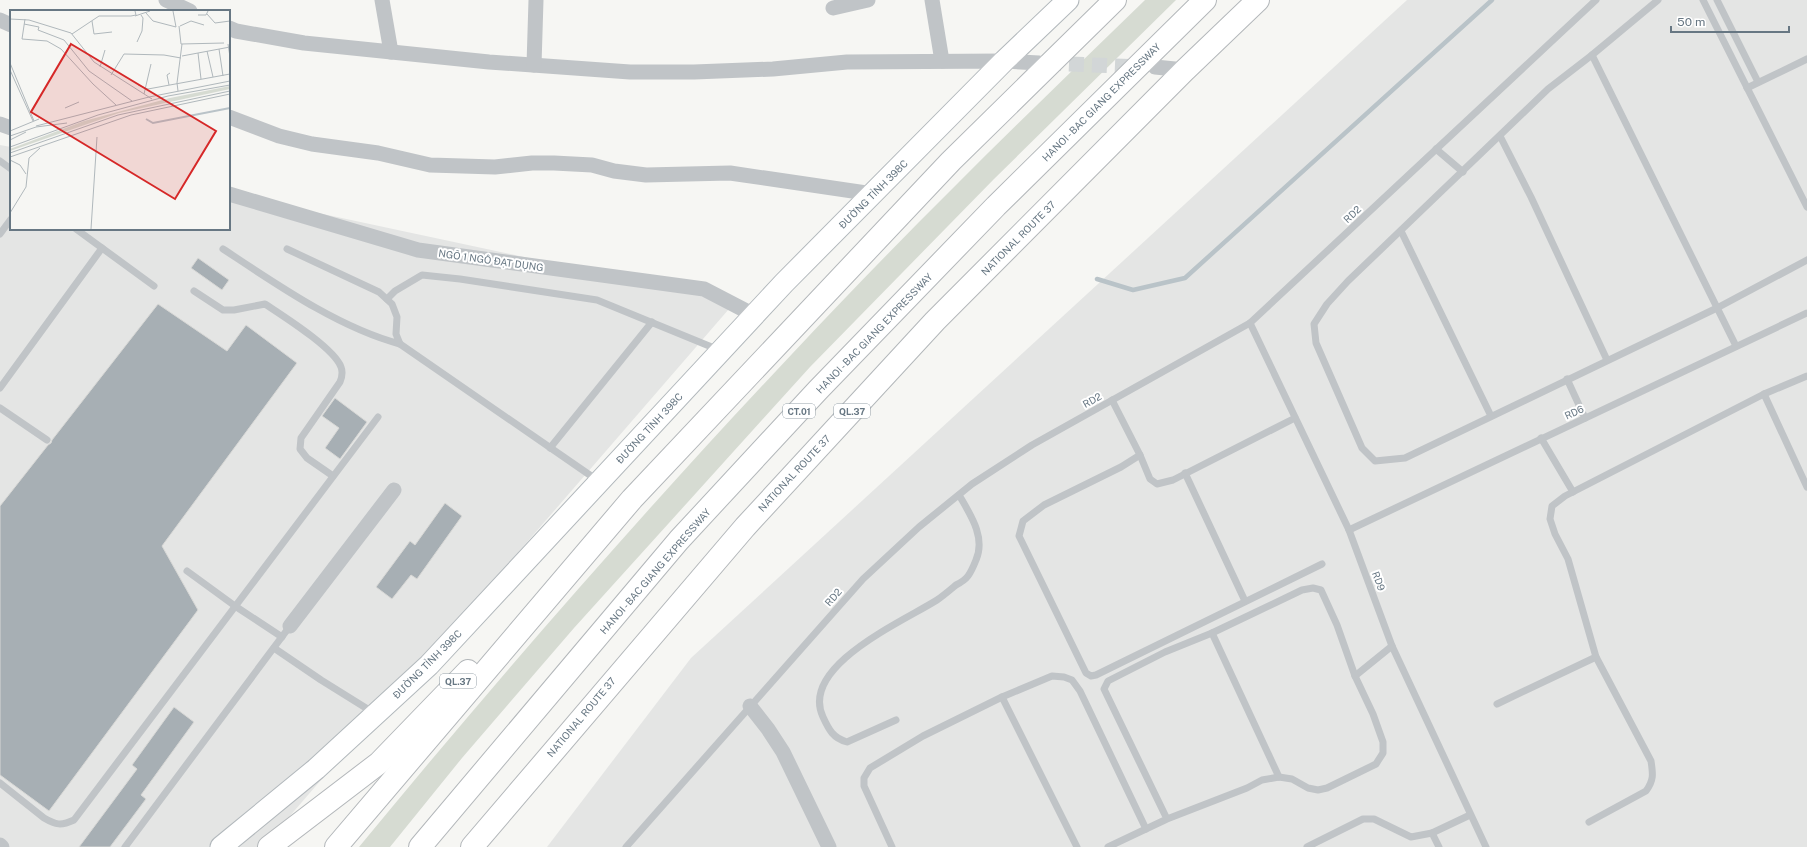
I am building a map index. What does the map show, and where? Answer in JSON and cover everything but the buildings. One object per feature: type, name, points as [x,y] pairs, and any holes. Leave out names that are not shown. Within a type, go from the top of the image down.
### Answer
[{"type":"highway","points":[[336,847],[632,499],[952,161],[1116,0]]},
{"type":"highway","name":"HANOI - BAC GIANG EXPRESSWAY","points":[[420,847],[679,540],[775,436],[996,206],[1205,0]]},
{"type":"highway","name":"NATIONAL ROUTE 37","points":[[472,847],[750,521],[935,321],[1185,70],[1258,0]]},
{"type":"highway","name":"QL.37","points":[[269,847],[379,763],[632,499]]},
{"type":"main road","name":"ĐƯỜNG TỈNH 398C","points":[[221,847],[316,769],[429,665],[754,315],[1004,61],[1068,0]]},
{"type":"street","points":[[166,0],[188,10]]},
{"type":"street","points":[[382,0],[390,52]]},
{"type":"street","points":[[534,65],[536,0]]},
{"type":"street","points":[[833,8],[868,0]]},
{"type":"street","points":[[932,0],[942,61]]},
{"type":"street","points":[[0,20],[10,25]]},
{"type":"street","points":[[230,28],[236,31],[304,43],[534,65],[630,72],[694,72],[773,69],[847,62],[1004,61],[1039,63]]},
{"type":"street","points":[[1155,67],[1185,70]]},
{"type":"street","points":[[230,117],[279,136],[312,144],[378,153],[430,165],[495,166],[554,163],[592,165],[614,171],[646,175],[730,173],[873,194]]},
{"type":"street","points":[[0,124],[10,128]]},
{"type":"street","name":"NGÕ 1 NGÔ ĐẠT DỤNG","points":[[230,194],[418,250],[704,289],[754,315]]},
{"type":"street","points":[[286,631],[394,490]]},
{"type":"street","points":[[750,706],[768,729],[783,752],[830,847]]},
{"type":"lane","name":"RD2","points":[[626,847],[862,579],[919,527],[972,484],[1032,445],[1250,323],[1596,0]]},
{"type":"lane","points":[[1658,0],[1592,56],[1548,89],[1348,281],[1327,304],[1314,324],[1316,343],[1362,448],[1375,461],[1405,458],[1717,308],[1807,260]]},
{"type":"lane","points":[[1703,0],[1807,207]]},
{"type":"lane","points":[[1716,0],[1758,82]]},
{"type":"lane","points":[[1592,56],[1736,346]]},
{"type":"lane","points":[[1747,88],[1807,59]]},
{"type":"lane","points":[[1500,136],[1531,197],[1607,360]]},
{"type":"lane","points":[[1436,149],[1463,172]]},
{"type":"lane","points":[[0,161],[10,168]]},
{"type":"lane","points":[[0,234],[10,220]]},
{"type":"lane","points":[[77,230],[154,286]]},
{"type":"lane","points":[[1401,231],[1491,416]]},
{"type":"lane","points":[[0,388],[102,248]]},
{"type":"lane","points":[[223,249],[326,312],[379,339],[400,344],[599,482]]},
{"type":"lane","points":[[287,249],[379,292],[392,304],[396,317],[396,334],[400,344]]},
{"type":"lane","points":[[386,299],[395,291],[422,275],[460,279],[597,300],[721,351]]},
{"type":"lane","points":[[194,291],[222,310],[234,310],[265,304],[310,334],[336,358],[343,375],[340,382],[301,438],[300,449],[306,458],[333,476]]},
{"type":"lane","name":"RD6","points":[[1349,530],[1807,313]]},
{"type":"lane","points":[[550,448],[652,322]]},
{"type":"lane","name":"RD9","points":[[1250,323],[1349,530],[1392,646],[1486,847]]},
{"type":"lane","points":[[1589,822],[1646,791],[1654,776],[1651,761],[1596,657],[1568,559],[1555,534],[1550,519],[1552,506],[1573,492],[1764,394],[1807,376]]},
{"type":"lane","points":[[1566,380],[1586,418]]},
{"type":"lane","points":[[1764,394],[1807,487]]},
{"type":"lane","points":[[1112,400],[1140,455],[1150,479],[1157,484],[1173,480],[1295,418]]},
{"type":"lane","points":[[0,408],[47,440]]},
{"type":"lane","points":[[0,783],[44,818],[52,822],[64,825],[74,820],[378,417]]},
{"type":"lane","points":[[1541,438],[1573,492]]},
{"type":"lane","points":[[1140,455],[1121,467],[1044,505],[1022,521],[1018,536],[1084,670],[1091,676],[1094,676],[1322,564]]},
{"type":"lane","points":[[1186,473],[1245,602]]},
{"type":"lane","points":[[896,720],[847,742],[838,739],[829,732],[820,711],[819,697],[827,678],[845,658],[869,640],[938,600],[968,576],[977,559],[980,545],[977,526],[960,495]]},
{"type":"lane","points":[[125,847],[286,631],[234,606],[187,571]]},
{"type":"lane","points":[[1108,847],[1167,819],[1247,788],[1262,780],[1279,777],[1292,779],[1308,788],[1318,790],[1327,788],[1376,764],[1383,753],[1383,742],[1373,714],[1355,676],[1337,625],[1320,590],[1313,588],[1295,594],[1212,633],[1165,652],[1123,672],[1108,681],[1104,689],[1167,819]]},
{"type":"lane","points":[[1212,633],[1279,777]]},
{"type":"lane","points":[[1355,676],[1392,646]]},
{"type":"lane","points":[[274,648],[375,714]]},
{"type":"lane","points":[[1497,704],[1596,657]]},
{"type":"lane","points":[[892,847],[864,786],[864,778],[870,768],[923,736],[1002,697],[1052,676],[1064,677],[1072,680],[1080,691],[1146,829]]},
{"type":"lane","points":[[1002,697],[1077,847]]},
{"type":"lane","points":[[1307,847],[1363,819],[1374,819],[1411,837],[1432,834],[1470,815]]},
{"type":"lane","points":[[1432,834],[1439,847]]},
{"type":"shaded area","points":[[1145,0],[1176,0],[994,179],[810,367],[574,628],[462,758],[390,847],[359,847],[464,721],[571,597],[736,414],[922,219]]},
{"type":"shaded area","points":[[1407,0],[1807,0],[1807,847],[547,847],[691,658]]},
{"type":"shaded area","points":[[0,145],[10,147],[10,230],[230,230],[230,194],[735,302],[263,847],[0,847]]},
{"type":"waterway","points":[[1097,279],[1133,290],[1185,278],[1492,0]]},
{"type":"tunnel","points":[[1046,63],[1142,67]]}]
